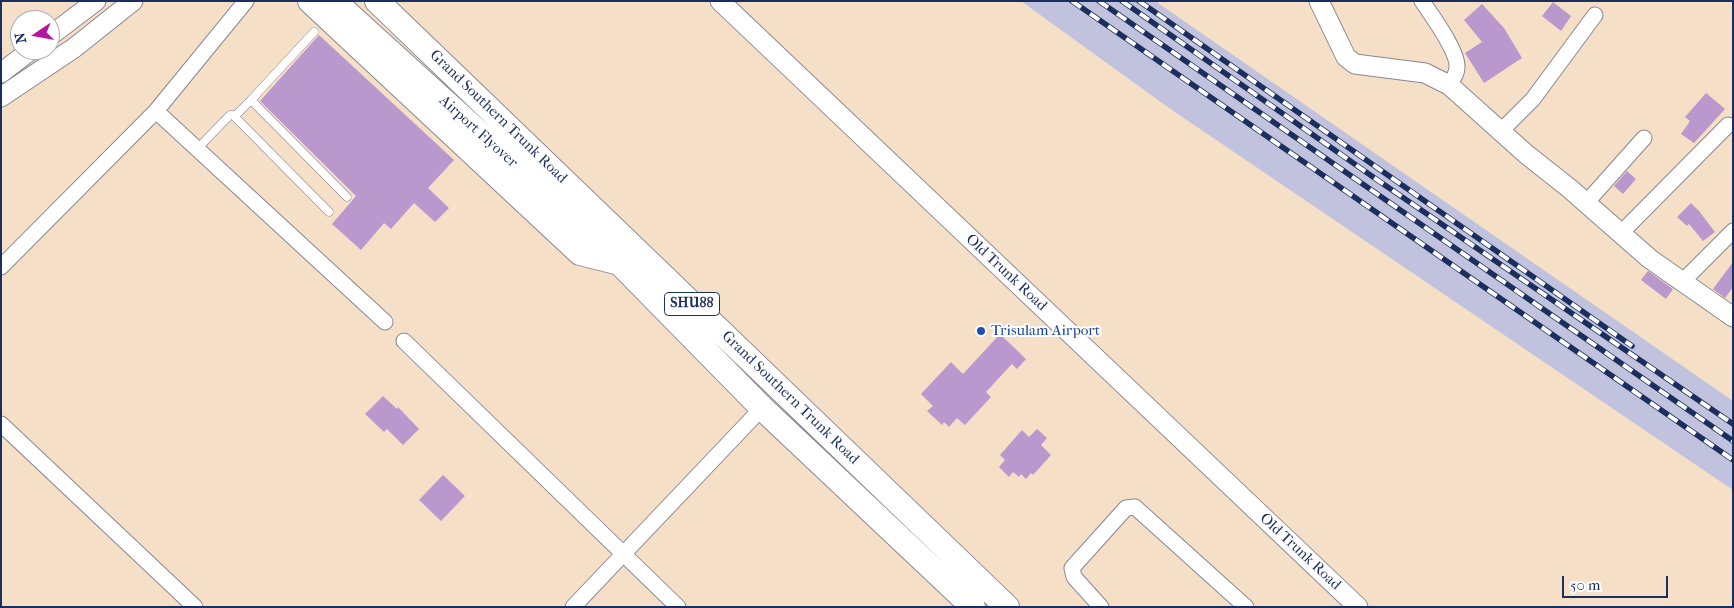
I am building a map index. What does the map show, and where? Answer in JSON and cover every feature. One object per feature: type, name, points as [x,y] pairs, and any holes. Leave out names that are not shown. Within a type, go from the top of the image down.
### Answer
[{"type":"main road","points":[[310,1],[580,253],[621,263]]},
{"type":"main road","name":"Airport Flyover","points":[[334,1],[621,263]]},
{"type":"main road","name":"Grand Southern Trunk Road","points":[[378,1],[1007,607]]},
{"type":"main road","name":"Grand Southern Trunk Road","points":[[621,263],[762,408],[973,607]]},
{"type":"street","points":[[60,28],[96,1]]},
{"type":"street","points":[[1,97],[74,48],[133,1]]},
{"type":"street","points":[[1,267],[156,111],[246,1]]},
{"type":"street","name":"Old Trunk Road","points":[[720,1],[1358,607]]},
{"type":"street","points":[[1422,1],[1455,54],[1457,67],[1449,85]]},
{"type":"street","points":[[1320,2],[1342,51],[1354,64],[1425,73],[1449,85],[1650,259],[1732,315]]},
{"type":"street","points":[[1501,131],[1533,99],[1595,15]]},
{"type":"street","points":[[1,73],[19,60]]},
{"type":"street","points":[[156,111],[385,322]]},
{"type":"street","points":[[1621,233],[1728,125]]},
{"type":"street","points":[[1586,203],[1644,138]]},
{"type":"street","points":[[1683,282],[1733,230]]},
{"type":"street","points":[[404,342],[678,607]]},
{"type":"street","points":[[574,607],[762,408]]},
{"type":"street","points":[[1,424],[196,607]]},
{"type":"street","points":[[1101,607],[1074,577],[1072,568],[1126,508],[1130,506],[1135,506],[1246,607]]},
{"type":"lane","points":[[235,116],[314,32]]},
{"type":"lane","points":[[251,100],[347,197]]},
{"type":"lane","points":[[197,149],[230,115],[235,116],[328,212]]},
{"type":"shaded area","points":[[1021,1],[1155,1],[1733,401],[1733,490],[1169,108]]},
{"type":"building","points":[[1553,2],[1571,16],[1561,31],[1542,16]]},
{"type":"building","points":[[1482,4],[1504,28],[1522,58],[1484,83],[1465,53],[1482,42],[1464,20]]},
{"type":"building","points":[[319,35],[454,160],[428,188],[449,208],[435,222],[414,203],[391,229],[384,223],[361,250],[332,224],[356,196],[260,101]]},
{"type":"building","points":[[1706,93],[1725,109],[1694,143],[1681,134],[1690,121],[1685,117]]},
{"type":"building","points":[[1627,171],[1636,179],[1623,194],[1614,186]]},
{"type":"building","points":[[1691,203],[1715,232],[1703,241],[1689,224],[1687,226],[1677,217]]},
{"type":"building","points":[[1733,262],[1733,287],[1725,298],[1713,289]]},
{"type":"building","points":[[1648,271],[1673,289],[1666,299],[1641,280]]},
{"type":"building","points":[[1000,334],[1026,359],[1017,369],[1012,364],[986,392],[991,397],[965,425],[957,418],[949,427],[944,422],[942,425],[927,411],[933,406],[921,394],[951,362],[963,374]]},
{"type":"building","points":[[383,396],[397,409],[398,407],[419,429],[403,445],[387,429],[384,432],[365,414]]},
{"type":"building","points":[[1037,429],[1047,438],[1041,445],[1051,455],[1033,475],[1031,473],[1026,479],[1021,474],[1019,477],[1013,472],[1009,477],[999,467],[1005,460],[1000,455],[1022,430],[1029,437]]},
{"type":"building","points":[[443,475],[465,496],[441,521],[419,500]]},
{"type":"railway","points":[[1072,1],[1733,460]]},
{"type":"railway","points":[[1099,1],[1733,441]]},
{"type":"railway","points":[[1122,1],[1376,179],[1733,424]]},
{"type":"railway","points":[[1139,1],[1632,346]]},
{"type":"place","name":"Trisulam Airport","points":[[981,331]]}]
